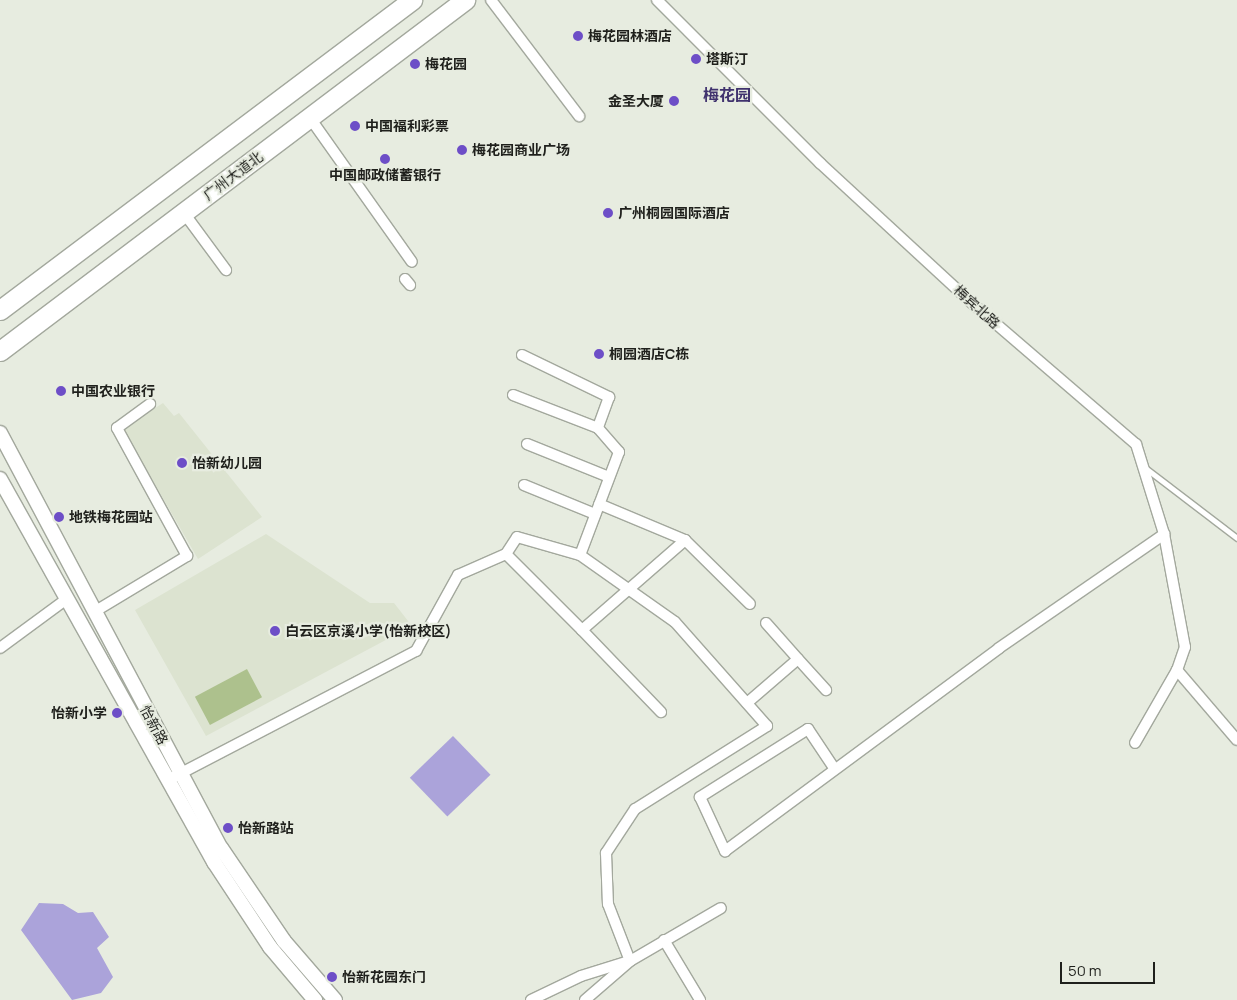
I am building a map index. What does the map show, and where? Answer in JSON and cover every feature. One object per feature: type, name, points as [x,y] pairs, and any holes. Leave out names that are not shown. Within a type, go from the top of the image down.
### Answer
[{"type":"highway","points":[[0,310],[412,0]]},
{"type":"highway","name":"广州大道北","points":[[0,351],[466,0]]},
{"type":"main road","name":"怡新路","points":[[0,434],[94,612],[174,777],[243,908],[315,1000]]},
{"type":"main road","name":"怡新路","points":[[0,479],[174,777],[256,903],[335,1000]]},
{"type":"street","points":[[491,0],[579,116]]},
{"type":"street","name":"梅宾北路","points":[[657,0],[820,163],[1136,444],[1164,534],[1185,647],[1178,670],[1136,743]]},
{"type":"street","points":[[310,118],[412,262]]},
{"type":"street","points":[[184,213],[226,270]]},
{"type":"street","points":[[522,355],[609,397],[598,428]]},
{"type":"street","points":[[513,395],[598,428],[619,452],[580,555]]},
{"type":"street","points":[[94,612],[187,556],[117,428],[150,404]]},
{"type":"street","points":[[528,444],[609,477]]},
{"type":"street","points":[[524,485],[685,540],[750,604]]},
{"type":"street","points":[[834,768],[808,729],[700,797],[725,851],[834,768],[1164,534]]},
{"type":"street","points":[[174,777],[416,651],[458,575],[506,554],[517,537],[580,555],[675,622],[767,726],[635,809],[606,853],[608,904],[630,961]]},
{"type":"street","points":[[582,630],[627,588],[685,540]]},
{"type":"street","points":[[506,554],[661,712]]},
{"type":"street","points":[[0,648],[68,598]]},
{"type":"street","points":[[766,623],[826,690]]},
{"type":"street","points":[[747,703],[798,659]]},
{"type":"street","points":[[1178,670],[1237,740]]},
{"type":"street","points":[[585,1000],[630,961],[721,908]]},
{"type":"street","points":[[664,940],[700,1000]]},
{"type":"street","points":[[531,1000],[581,976],[630,961]]},
{"type":"lane","points":[[1144,466],[1237,538]]},
{"type":"shaded area","name":"怡新幼儿园","points":[[163,403],[174,416],[179,413],[262,517],[198,559],[123,429]]},
{"type":"shaded area","name":"白云区京溪小学(怡新校区)","points":[[266,534],[370,603],[394,603],[412,626],[206,736],[135,610]]},
{"type":"shaded area","points":[[453,736],[491,775],[447,817],[410,778]]},
{"type":"shaded area","points":[[39,903],[63,904],[78,913],[93,912],[109,937],[97,948],[113,977],[101,993],[72,1000],[21,930]]},
{"type":"green space","points":[[247,669],[262,697],[210,725],[195,697]]},
{"type":"place","name":"梅花园林酒店","points":[[578,36]]},
{"type":"place","name":"塔斯汀","points":[[696,59]]},
{"type":"place","name":"梅花园","points":[[415,64]]},
{"type":"place","name":"金圣大厦","points":[[674,101]]},
{"type":"place","name":"中国福利彩票","points":[[355,126]]},
{"type":"place","name":"梅花园商业广场","points":[[462,150]]},
{"type":"place","name":"中国邮政储蓄银行","points":[[385,159]]},
{"type":"place","name":"广州桐园国际酒店","points":[[608,213]]},
{"type":"place","name":"桐园酒店C栋","points":[[599,354]]},
{"type":"place","name":"中国农业银行","points":[[61,391]]},
{"type":"place","name":"怡新幼儿园","points":[[182,463]]},
{"type":"place","name":"地铁梅花园站","points":[[59,517]]},
{"type":"place","name":"白云区京溪小学(怡新校区)","points":[[275,631]]},
{"type":"place","name":"怡新小学","points":[[117,713]]},
{"type":"place","name":"怡新路站","points":[[228,828]]},
{"type":"place","name":"怡新花园东门","points":[[332,977]]},
{"type":"district","name":"梅花园","points":[[727,95]]}]
